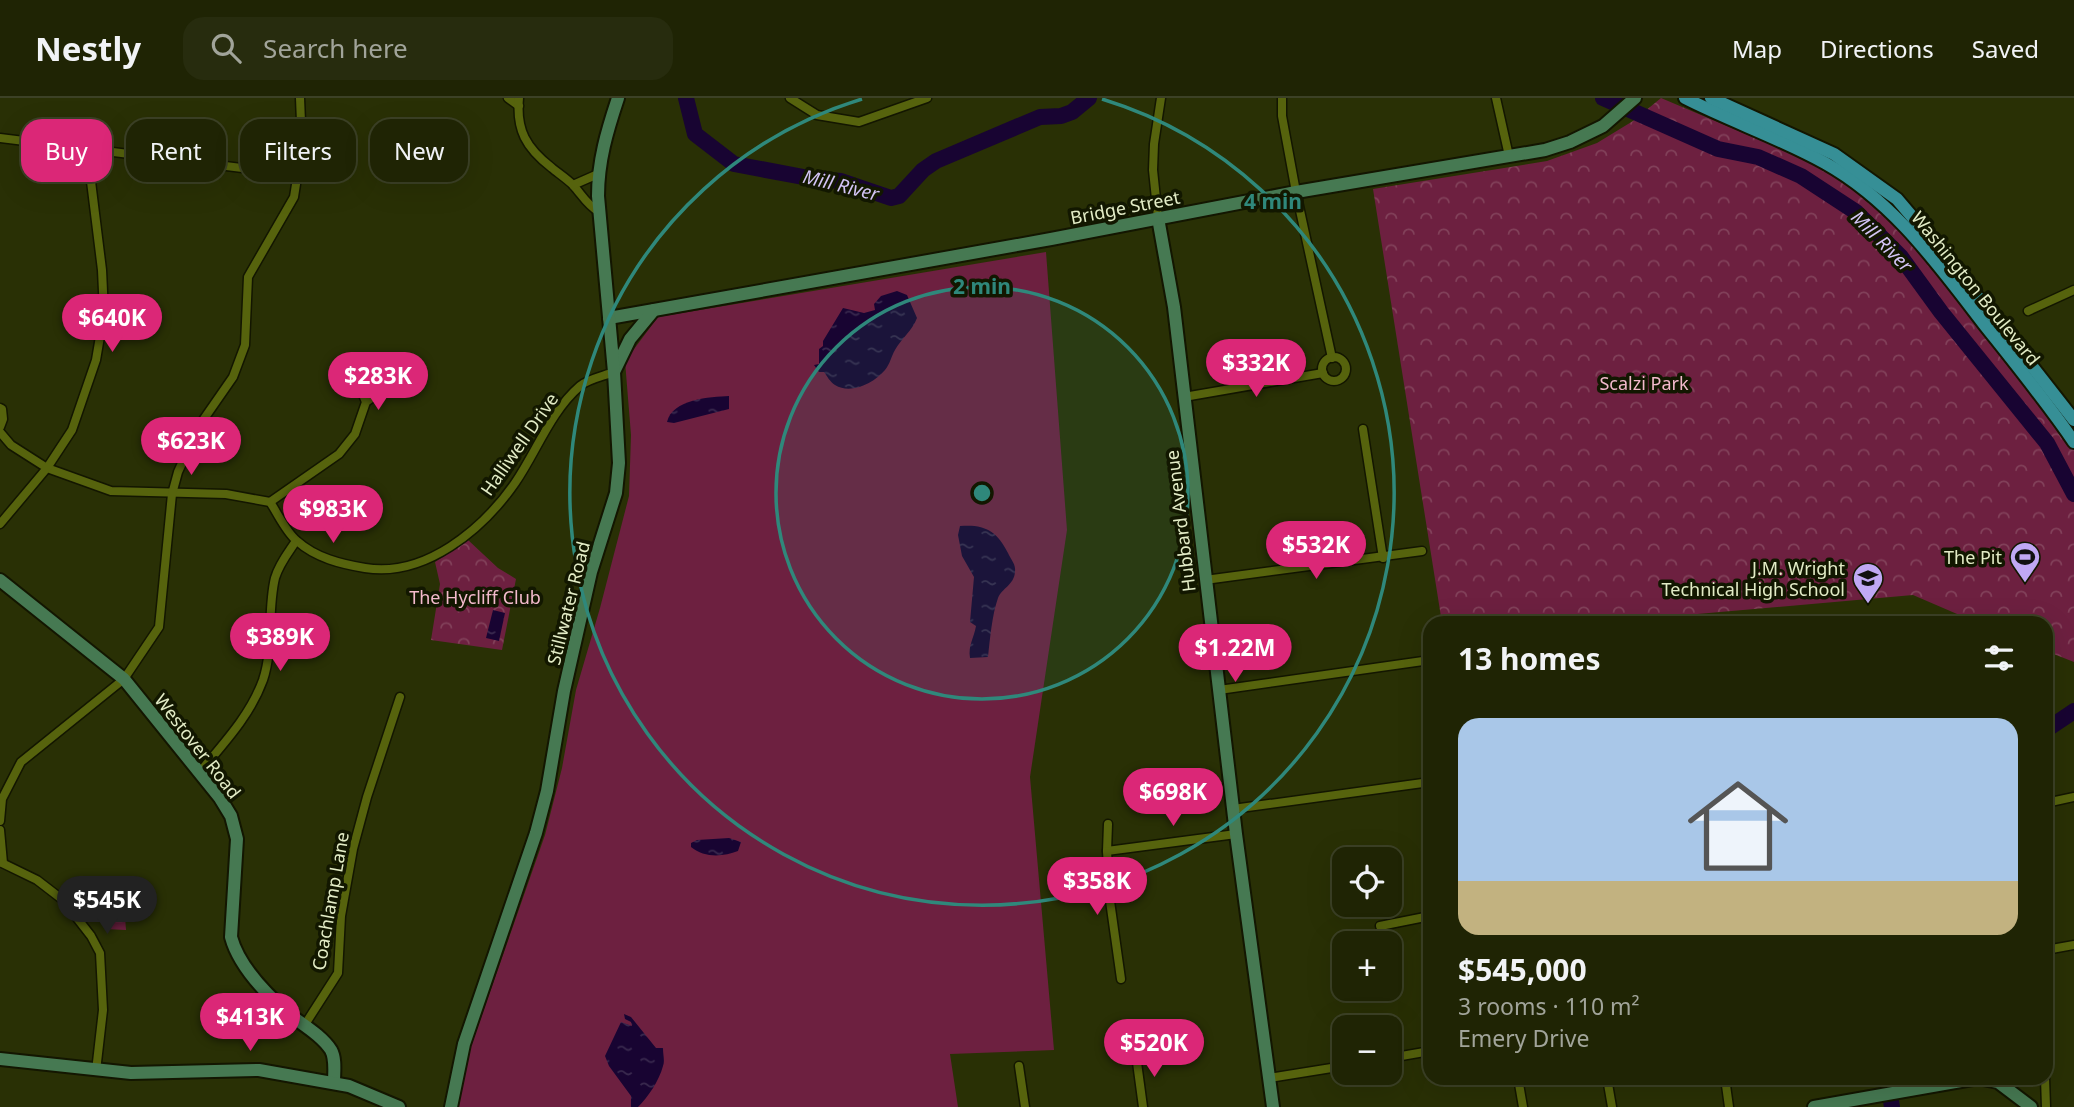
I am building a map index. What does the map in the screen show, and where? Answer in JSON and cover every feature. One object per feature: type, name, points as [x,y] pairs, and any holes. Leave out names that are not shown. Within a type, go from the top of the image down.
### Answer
[{"type":"main road","name":"Stillwater Road","points":[[451,1107],[464,1044],[541,812],[564,691],[591,572],[616,493],[619,463],[614,372],[598,174],[605,136],[618,98]]},
{"type":"main road","name":"Bridge Street","points":[[609,318],[1296,192],[1545,150],[1570,142],[1603,126],[1635,98]]},
{"type":"main road","name":"Washington Boulevard","points":[[1685,98],[1825,163],[1892,212],[1925,248],[2056,415],[2074,442]]},
{"type":"main road","name":"Washington Boulevard","points":[[1711,98],[1834,154],[1897,199],[2070,409],[2074,420]]},
{"type":"main road","points":[[1726,98],[1746,113]]},
{"type":"main road","name":"Hubbard Avenue","points":[[1158,218],[1174,307],[1236,834],[1273,1107]]},
{"type":"main road","points":[[614,372],[630,339],[654,310]]},
{"type":"main road","name":"Westover Road","points":[[0,580],[124,679],[226,807],[237,839],[231,937],[234,951],[254,979],[288,1013],[320,1038],[333,1054],[334,1082]]},
{"type":"main road","points":[[0,1059],[131,1073],[259,1070],[334,1082],[399,1107]]},
{"type":"main road","points":[[1814,1107],[1937,1085]]},
{"type":"main road","points":[[2004,1085],[2031,1107]]},
{"type":"street","points":[[300,98],[301,119]]},
{"type":"street","points":[[508,98],[519,102],[517,116],[527,143],[545,163],[573,185],[588,205],[599,212]]},
{"type":"street","points":[[790,98],[817,115],[859,122],[927,98]]},
{"type":"street","name":"Hubbard Avenue","points":[[1158,218],[1153,170],[1161,98]]},
{"type":"street","points":[[1282,98],[1282,116],[1296,192],[1332,358]]},
{"type":"street","points":[[1496,98],[1509,156]]},
{"type":"street","points":[[0,138],[21,141]]},
{"type":"street","points":[[112,152],[240,168]]},
{"type":"street","points":[[573,185],[598,174]]},
{"type":"street","points":[[0,524],[47,468],[72,430],[96,360],[104,313],[102,270],[91,182]]},
{"type":"street","points":[[0,821],[2,799],[21,762],[124,679],[159,627],[172,494],[178,472],[199,426],[233,377],[245,345],[248,277],[294,197],[297,182]]},
{"type":"street","points":[[2028,311],[2074,290]]},
{"type":"street","points":[[1332,358],[1345,364],[1344,376],[1338,381],[1328,379],[1323,373],[1324,364],[1332,358]]},
{"type":"street","name":"Halliwell Drive","points":[[270,502],[296,541],[335,563],[375,569],[415,564],[455,544],[489,515],[515,483],[548,424],[581,384],[614,372]]},
{"type":"street","points":[[1184,397],[1323,373]]},
{"type":"street","points":[[0,408],[3,419],[0,430],[12,445],[47,468],[111,491],[226,494],[270,502],[339,454],[355,434],[366,402]]},
{"type":"street","points":[[1363,429],[1383,558]]},
{"type":"street","points":[[199,773],[244,718],[262,681],[268,660],[275,579],[281,563],[296,541]]},
{"type":"street","points":[[1205,580],[1422,551]]},
{"type":"street","points":[[1219,690],[1423,661]]},
{"type":"street","name":"Coachlamp Lane","points":[[304,1026],[338,973],[341,916],[353,849],[400,696]]},
{"type":"street","points":[[1233,809],[1423,783]]},
{"type":"street","points":[[2053,802],[2074,797]]},
{"type":"street","points":[[1108,824],[1110,901],[1121,979]]},
{"type":"street","points":[[0,830],[1,862],[37,880],[63,900],[91,936],[100,953],[103,1010],[96,1071]]},
{"type":"street","points":[[1107,851],[1236,834]]},
{"type":"street","points":[[1380,926],[1423,917]]},
{"type":"street","points":[[2053,949],[2074,945]]},
{"type":"street","points":[[1402,1056],[1423,1052]]},
{"type":"street","points":[[1136,1055],[1143,1107]]},
{"type":"street","points":[[1019,1066],[1025,1107]]},
{"type":"street","points":[[1269,1078],[1332,1068]]},
{"type":"street","points":[[1519,1085],[1523,1107]]},
{"type":"street","points":[[1607,1085],[1612,1107]]},
{"type":"street","points":[[1726,1085],[1730,1107]]},
{"type":"street","points":[[2045,1085],[2046,1107]]},
{"type":"green space","name":"Scalzi Park","points":[[1661,98],[1819,165],[1851,184],[1913,240],[2074,449],[2074,662],[2053,654],[2053,616],[1962,616],[1913,595],[1686,616],[1441,616],[1373,189],[1547,161],[1597,143],[1633,121]]},
{"type":"green space","points":[[1046,252],[1067,530],[1030,777],[1054,1050],[950,1054],[958,1107],[459,1107],[463,1069],[545,835],[562,768],[576,690],[629,496],[631,435],[625,361],[658,317]]},
{"type":"green space","name":"The Hycliff Club","points":[[468,540],[498,568],[516,579],[502,650],[431,640],[440,584],[435,562]]},
{"type":"green space","points":[[124,903],[126,930],[106,929],[104,904]]},
{"type":"water","points":[[897,291],[907,295],[917,318],[895,350],[887,368],[862,386],[848,389],[835,385],[814,365],[819,364],[819,349],[843,308],[864,313],[875,310],[874,304],[881,296]]},
{"type":"water","points":[[729,396],[729,409],[674,423],[667,422],[670,414],[684,404]]},
{"type":"water","points":[[960,526],[976,526],[995,534],[1015,567],[1012,580],[996,605],[988,657],[970,658],[970,645],[976,626],[970,622],[974,577],[962,556],[958,535]]},
{"type":"water","points":[[493,610],[505,613],[499,641],[486,638]]},
{"type":"water","points":[[729,838],[741,842],[738,851],[714,855],[696,851],[691,847],[691,843],[697,840]]},
{"type":"water","points":[[624,1014],[631,1017],[656,1048],[663,1048],[664,1064],[659,1077],[638,1107],[631,1107],[631,1096],[605,1056],[621,1022],[632,1026]]},
{"type":"waterway","name":"Mill River","points":[[686,98],[695,134],[734,164],[814,179],[841,181],[891,198],[899,196],[923,170],[936,161],[1040,117],[1061,116],[1072,112],[1089,98]]},
{"type":"waterway","name":"Mill River","points":[[1603,98],[1718,149],[1758,157],[1801,176],[1856,212],[1901,257],[1941,312],[2047,443],[2074,494]]},
{"type":"waterway","name":"Mill River","points":[[2053,725],[2074,711]]},
{"type":"waterway","name":"Mill River","points":[[1888,1085],[1892,1107]]},
{"type":"place","name":"The Pit","points":[[2025,584]]},
{"type":"place","name":"J.M. Wright Technical High School","points":[[1868,605]]}]
